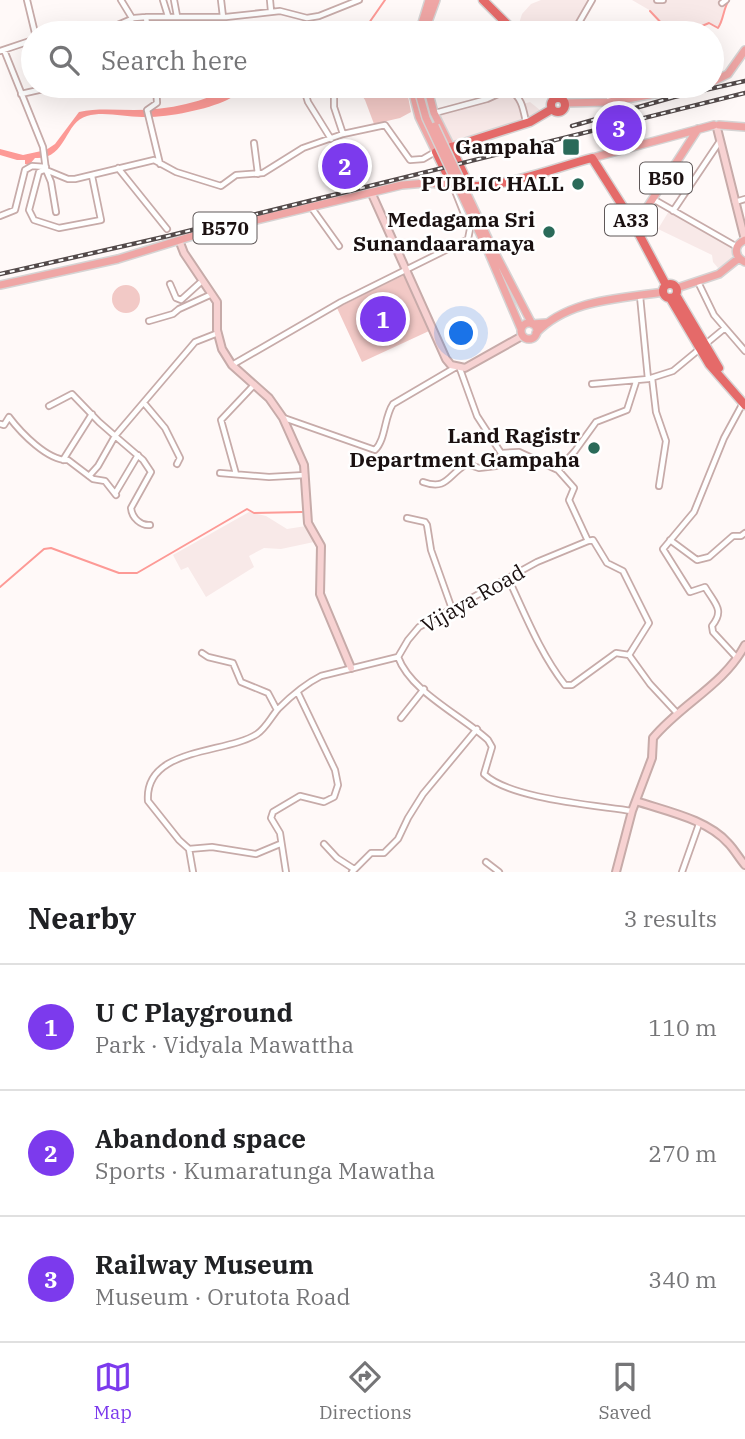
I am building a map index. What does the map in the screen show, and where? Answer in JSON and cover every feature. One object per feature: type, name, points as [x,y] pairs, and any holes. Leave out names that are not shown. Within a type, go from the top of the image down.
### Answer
[{"type":"highway","points":[[483,0],[502,21]]},
{"type":"highway","points":[[552,109],[551,102],[555,98],[561,99],[564,103],[560,111],[552,109],[526,123],[436,152],[452,185],[470,187],[500,183],[593,158]]},
{"type":"highway","points":[[451,147],[470,187]]},
{"type":"highway","name":"A33","points":[[593,158],[635,226],[722,380],[744,401]]},
{"type":"main road","points":[[428,21],[436,0]]},
{"type":"main road","points":[[421,21],[428,2]]},
{"type":"main road","points":[[724,76],[745,50]]},
{"type":"main road","points":[[414,98],[419,117],[436,152]]},
{"type":"main road","points":[[422,98],[426,118],[496,263],[522,332],[531,339],[546,323],[580,306],[670,292],[719,274],[742,260],[737,247],[745,240]]},
{"type":"main road","points":[[430,98],[434,113],[451,147]]},
{"type":"main road","points":[[564,103],[638,98]]},
{"type":"main road","points":[[593,158],[698,129],[717,126],[745,127]]},
{"type":"main road","name":"B50","points":[[635,226],[698,129]]},
{"type":"main road","name":"B570","points":[[0,285],[118,259],[179,240],[370,192],[415,183],[452,185]]},
{"type":"main road","points":[[496,263],[536,333]]},
{"type":"main road","points":[[522,332],[527,324],[546,323]]},
{"type":"street","points":[[27,0],[32,21]]},
{"type":"street","points":[[121,0],[132,18]]},
{"type":"street","points":[[163,0],[168,16]]},
{"type":"street","points":[[174,0],[177,17]]},
{"type":"street","points":[[221,0],[223,17]]},
{"type":"street","points":[[270,0],[271,11]]},
{"type":"street","points":[[125,21],[132,18],[168,16],[223,17],[271,11],[307,18],[359,0]]},
{"type":"street","points":[[580,21],[592,0]]},
{"type":"street","points":[[657,0],[663,0]]},
{"type":"street","points":[[146,17],[146,21]]},
{"type":"street","points":[[21,44],[2,50],[21,94]]},
{"type":"street","points":[[23,98],[43,148],[56,212]]},
{"type":"street","points":[[157,98],[157,103],[147,110],[160,164]]},
{"type":"street","points":[[307,98],[331,139]]},
{"type":"street","points":[[334,98],[343,134]]},
{"type":"street","points":[[434,113],[489,98]]},
{"type":"street","points":[[519,98],[526,123]]},
{"type":"street","points":[[609,102],[610,98]]},
{"type":"street","points":[[0,216],[15,210],[25,170],[32,166],[68,179],[92,176],[154,160],[176,172],[218,187],[228,183],[236,175],[263,173],[303,148],[343,134],[385,125],[410,160],[423,159],[436,152]]},
{"type":"street","points":[[717,126],[745,240]]},
{"type":"street","points":[[673,211],[720,141]]},
{"type":"street","points":[[254,143],[258,174]]},
{"type":"street","points":[[118,168],[167,229]]},
{"type":"street","points":[[46,169],[36,177],[29,210],[34,220],[59,228],[102,220],[92,176]]},
{"type":"street","points":[[232,365],[341,302],[468,239],[470,229],[452,185]]},
{"type":"street","points":[[370,192],[446,359],[458,368],[477,416],[501,453]]},
{"type":"street","points":[[653,199],[737,247]]},
{"type":"street","points":[[735,202],[745,199]]},
{"type":"street","points":[[310,206],[339,246]]},
{"type":"street","points":[[179,240],[184,253],[218,305],[222,349],[232,365],[269,398],[283,418],[304,465],[308,523],[321,546],[320,594],[351,668]]},
{"type":"street","points":[[170,284],[174,295],[181,300],[202,281]]},
{"type":"street","points":[[698,282],[709,307],[745,351]]},
{"type":"street","points":[[149,321],[176,313],[179,309],[212,294]]},
{"type":"street","points":[[640,296],[650,379],[656,412],[666,441],[659,486]]},
{"type":"street","points":[[592,384],[650,379],[673,372],[724,328]]},
{"type":"street","points":[[283,418],[375,450],[380,444],[387,413],[393,404],[522,332]]},
{"type":"street","points":[[89,475],[98,466],[116,436],[198,340],[219,334]]},
{"type":"street","points":[[558,470],[575,452],[596,422],[627,410],[636,381]]},
{"type":"street","points":[[236,474],[221,420],[254,385]]},
{"type":"street","points":[[49,406],[71,394],[138,455],[151,472],[133,502],[131,514],[145,525],[150,525]]},
{"type":"street","points":[[738,659],[713,632],[712,626],[720,612],[705,587],[690,592],[663,549],[694,512],[724,438],[744,401]]},
{"type":"street","points":[[144,403],[173,443],[180,458],[177,464]]},
{"type":"street","points":[[63,460],[92,414]]},
{"type":"street","points":[[0,424],[4,425],[9,417],[40,449],[68,460],[97,481],[106,481],[116,494],[138,455]]},
{"type":"street","points":[[501,453],[519,452],[558,470],[574,488],[569,500],[588,541],[593,540],[607,563],[624,571],[649,623],[629,655]]},
{"type":"street","points":[[422,482],[439,485],[445,483],[467,464],[479,468],[496,466],[501,453]]},
{"type":"street","points":[[220,473],[270,477],[305,475]]},
{"type":"street","points":[[407,518],[427,524],[431,550],[452,609]]},
{"type":"street","points":[[670,540],[697,560],[709,557],[733,536],[745,533]]},
{"type":"street","name":"Vijaya Road","points":[[398,657],[419,627],[537,562],[588,541]]},
{"type":"street","points":[[508,578],[533,631],[565,685],[572,685],[616,653],[629,655],[650,684],[677,713]]},
{"type":"street","points":[[616,872],[632,811],[652,758],[653,738],[677,713],[710,688],[738,659],[745,645]]},
{"type":"street","points":[[202,653],[233,663],[241,682],[268,693],[277,710]]},
{"type":"street","points":[[194,872],[189,849],[148,802],[149,789],[161,767],[173,760],[249,738],[261,731],[277,710],[321,676],[398,657],[402,666],[424,689],[477,729],[492,747],[484,774],[496,783],[514,792],[632,811]]},
{"type":"street","points":[[401,718],[424,689]]},
{"type":"street","points":[[286,872],[280,833],[271,818],[273,812],[300,796],[324,802],[334,797],[338,785],[335,770],[298,693]]},
{"type":"street","points":[[324,844],[353,871],[371,853],[384,853],[393,845],[423,794],[477,729]]},
{"type":"street","points":[[636,801],[716,832],[745,865]]},
{"type":"street","points":[[682,872],[699,824]]},
{"type":"street","points":[[189,849],[212,848],[256,854],[280,844]]},
{"type":"street","points":[[486,862],[499,872]]},
{"type":"shaded area","points":[[541,0],[592,0],[580,21],[520,21],[531,4]]},
{"type":"shaded area","points":[[632,0],[729,0],[725,5],[722,21],[660,21],[651,11]]},
{"type":"shaded area","points":[[206,98],[230,98],[208,107],[162,116],[87,116],[74,125],[53,153],[35,158],[29,165],[25,164],[25,160],[0,155],[0,149],[23,155],[46,150],[55,144],[79,112],[147,110]]},
{"type":"shaded area","points":[[364,98],[408,98],[411,112],[400,118],[374,124]]},
{"type":"shaded area","points":[[487,98],[517,98],[523,104],[530,102],[545,114],[451,147],[434,113],[467,106]]},
{"type":"shaded area","points":[[669,211],[734,247],[732,259],[718,268],[712,255],[658,229]]},
{"type":"shaded area","points":[[404,275],[429,331],[362,362],[337,308]]},
{"type":"shaded area","points":[[126,285],[136,289],[140,299],[136,309],[126,313],[116,309],[112,299],[116,289]]},
{"type":"shaded area","points":[[249,512],[266,516],[287,529],[306,526],[314,542],[281,549],[264,548],[249,556],[254,567],[206,597],[188,567],[181,570],[173,555]]},
{"type":"waterway","points":[[370,21],[385,0]]},
{"type":"waterway","points":[[721,21],[729,0]]},
{"type":"waterway","points":[[650,11],[659,21]]},
{"type":"waterway","points":[[0,587],[44,549],[51,548],[119,573],[137,573],[247,509],[254,513],[302,512]]},
{"type":"railway","points":[[724,86],[745,81]]},
{"type":"railway","points":[[0,274],[168,236],[745,93]]},
{"type":"railway","points":[[572,126],[670,98]]},
{"type":"place","name":"Railway Museum","points":[[619,128]]},
{"type":"place","name":"Gampaha","points":[[571,147]]},
{"type":"place","name":"Abandond space","points":[[345,166]]},
{"type":"place","name":"PUBLIC HALL","points":[[578,184]]},
{"type":"place","name":"Medagama Sri Sunandaaramaya","points":[[549,232]]},
{"type":"place","name":"U C Playground","points":[[383,319]]},
{"type":"place","name":"Land Ragistr Department Gampaha","points":[[594,448]]}]
